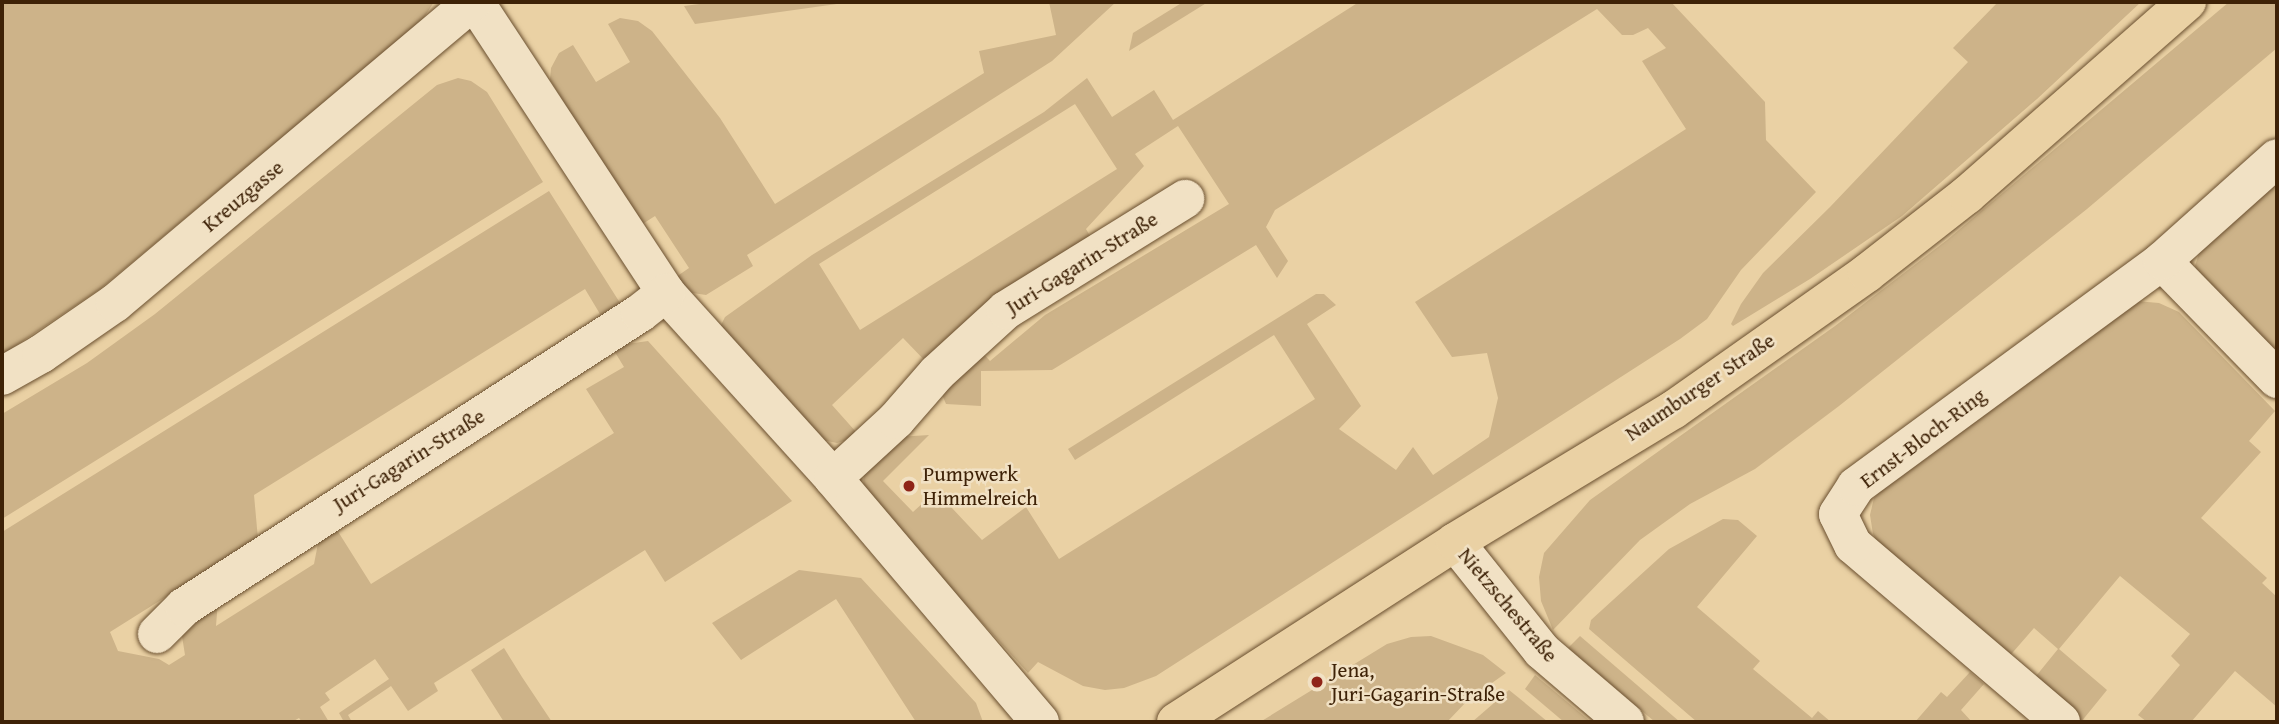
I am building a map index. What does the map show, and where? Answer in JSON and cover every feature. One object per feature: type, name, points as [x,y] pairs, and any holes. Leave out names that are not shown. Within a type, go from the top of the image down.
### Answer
[{"type":"main road","name":"Naumburger Straße","points":[[1176,722],[1455,542],[1673,410],[1867,273],[1967,195],[2187,2]]},
{"type":"street","points":[[474,2],[666,293],[833,478],[1040,722]]},
{"type":"street","name":"Kreuzgasse","points":[[2,376],[41,354],[115,303],[474,2]]},
{"type":"street","name":"Ernst-Bloch-Ring","points":[[2061,722],[1853,545],[1838,514],[1856,486],[2162,261],[2277,158]]},
{"type":"street","name":"Juri-Gagarin-Straße","points":[[833,478],[896,420],[937,373],[1006,310],[1185,199]]},
{"type":"street","points":[[2162,261],[2277,379]]},
{"type":"street","name":"Juri-Gagarin-Straße","points":[[157,634],[184,607],[640,313],[666,293]]},
{"type":"street","name":"Nietzschestraße","points":[[1455,542],[1542,651],[1625,722]]},
{"type":"shaded area","points":[[2,2],[434,2],[421,22],[100,289],[2,355]]},
{"type":"shaded area","points":[[715,2],[851,2],[695,24],[684,6]]},
{"type":"shaded area","points":[[1049,2],[1116,2],[1052,61],[747,255],[753,266],[706,295],[686,292],[676,277],[689,268],[655,216],[641,225],[550,80],[551,68],[559,53],[573,45],[596,82],[630,62],[608,24],[620,18],[638,21],[652,31],[720,118],[775,204],[984,73],[979,51],[1056,35]]},
{"type":"shaded area","points":[[1183,2],[1208,2],[1129,51],[1133,33]]},
{"type":"shaded area","points":[[1359,2],[1671,2],[1765,102],[1766,140],[1816,192],[1741,270],[1707,319],[1680,339],[1156,676],[1124,688],[1105,690],[1083,686],[1038,662],[1028,673],[863,492],[864,469],[898,437],[929,435],[883,481],[913,512],[936,491],[982,540],[1026,507],[1059,559],[1315,399],[1274,335],[1075,460],[1068,449],[1316,294],[1324,294],[1336,305],[1307,324],[1361,406],[1339,429],[1396,470],[1413,447],[1433,475],[1489,437],[1498,398],[1487,353],[1452,357],[1415,302],[1686,129],[1642,61],[1666,48],[1648,28],[1633,35],[1622,35],[1597,9],[1275,210],[1266,227],[1288,261],[1277,278],[1256,245],[1052,370],[981,371],[981,406],[946,404],[941,392],[979,349],[990,361],[1045,315],[1229,204],[1178,126],[1135,154],[1144,166],[1086,229],[1093,241],[930,366],[903,338],[832,405],[857,433],[847,440],[837,443],[817,439],[719,329],[725,317],[812,255],[1044,112],[1087,78],[1112,117],[1154,90],[1173,120]],"holes":[[[1075,104],[1117,169],[860,330],[819,264]]]},
{"type":"shaded area","points":[[1998,2],[2141,2],[2037,99],[1902,216],[1810,279],[1733,326],[1731,324],[1741,304],[1763,273],[1968,62],[1953,48]]},
{"type":"shaded area","points":[[2229,2],[2277,2],[2277,48],[2087,209],[1839,406],[1755,469],[1690,504],[1640,540],[1553,630],[1541,601],[1539,577],[1544,553],[1590,500],[1835,326],[1947,240]]},
{"type":"shaded area","points":[[458,78],[471,81],[487,92],[543,182],[2,519],[2,414],[87,363],[155,314],[437,85]]},
{"type":"shaded area","points":[[2277,182],[2277,363],[2199,286],[2195,266],[2200,250]]},
{"type":"shaded area","points":[[549,191],[622,306],[606,324],[585,289],[254,495],[258,539],[110,632],[118,651],[159,659],[169,665],[185,655],[181,630],[219,587],[216,626],[314,564],[322,523],[332,522],[371,584],[614,433],[586,389],[624,367],[613,349],[627,344],[648,341],[792,501],[665,582],[645,550],[434,683],[438,691],[408,711],[391,686],[348,715],[352,722],[344,722],[339,713],[389,679],[375,659],[325,693],[330,700],[320,707],[329,722],[302,722],[299,718],[292,722],[2,722],[2,532]]},
{"type":"shaded area","points":[[2136,301],[2159,303],[2179,312],[2275,411],[2249,441],[2261,452],[2201,518],[2267,578],[2262,583],[2277,597],[2277,707],[2235,671],[2191,722],[2147,722],[2138,715],[2180,665],[2171,656],[2190,634],[2120,576],[2059,649],[2107,690],[2081,722],[2032,681],[2058,649],[2034,628],[2007,659],[1884,553],[1873,534],[1870,515],[1874,498],[1887,484]]},
{"type":"shaded area","points":[[1723,519],[1738,520],[1757,536],[1697,607],[1760,661],[1753,669],[1812,718],[1818,711],[1831,722],[1697,722],[1589,629],[1591,620],[1669,549]]},
{"type":"shaded area","points":[[799,570],[861,578],[976,703],[983,722],[916,722],[836,599],[741,660],[712,623]]},
{"type":"shaded area","points":[[1431,636],[1483,655],[1506,673],[1468,700],[1447,722],[1260,722],[1387,644],[1411,637]]},
{"type":"shaded area","points":[[1580,636],[1680,722],[1655,722],[1568,648]]},
{"type":"shaded area","points":[[504,648],[552,722],[504,722],[471,670]]},
{"type":"shaded area","points":[[1970,672],[1984,684],[1961,710],[1972,722],[1915,722],[1941,692],[1947,697]]},
{"type":"shaded area","points":[[1535,675],[1591,722],[1564,722],[1525,689]]},
{"type":"shaded area","points":[[1509,690],[1519,698],[1548,722],[1472,722]]},
{"type":"place","name":"Pumpwerk Himmelreich","points":[[909,486]]},
{"type":"place","name":"Jena, Juri-Gagarin-Straße","points":[[1317,682]]}]
